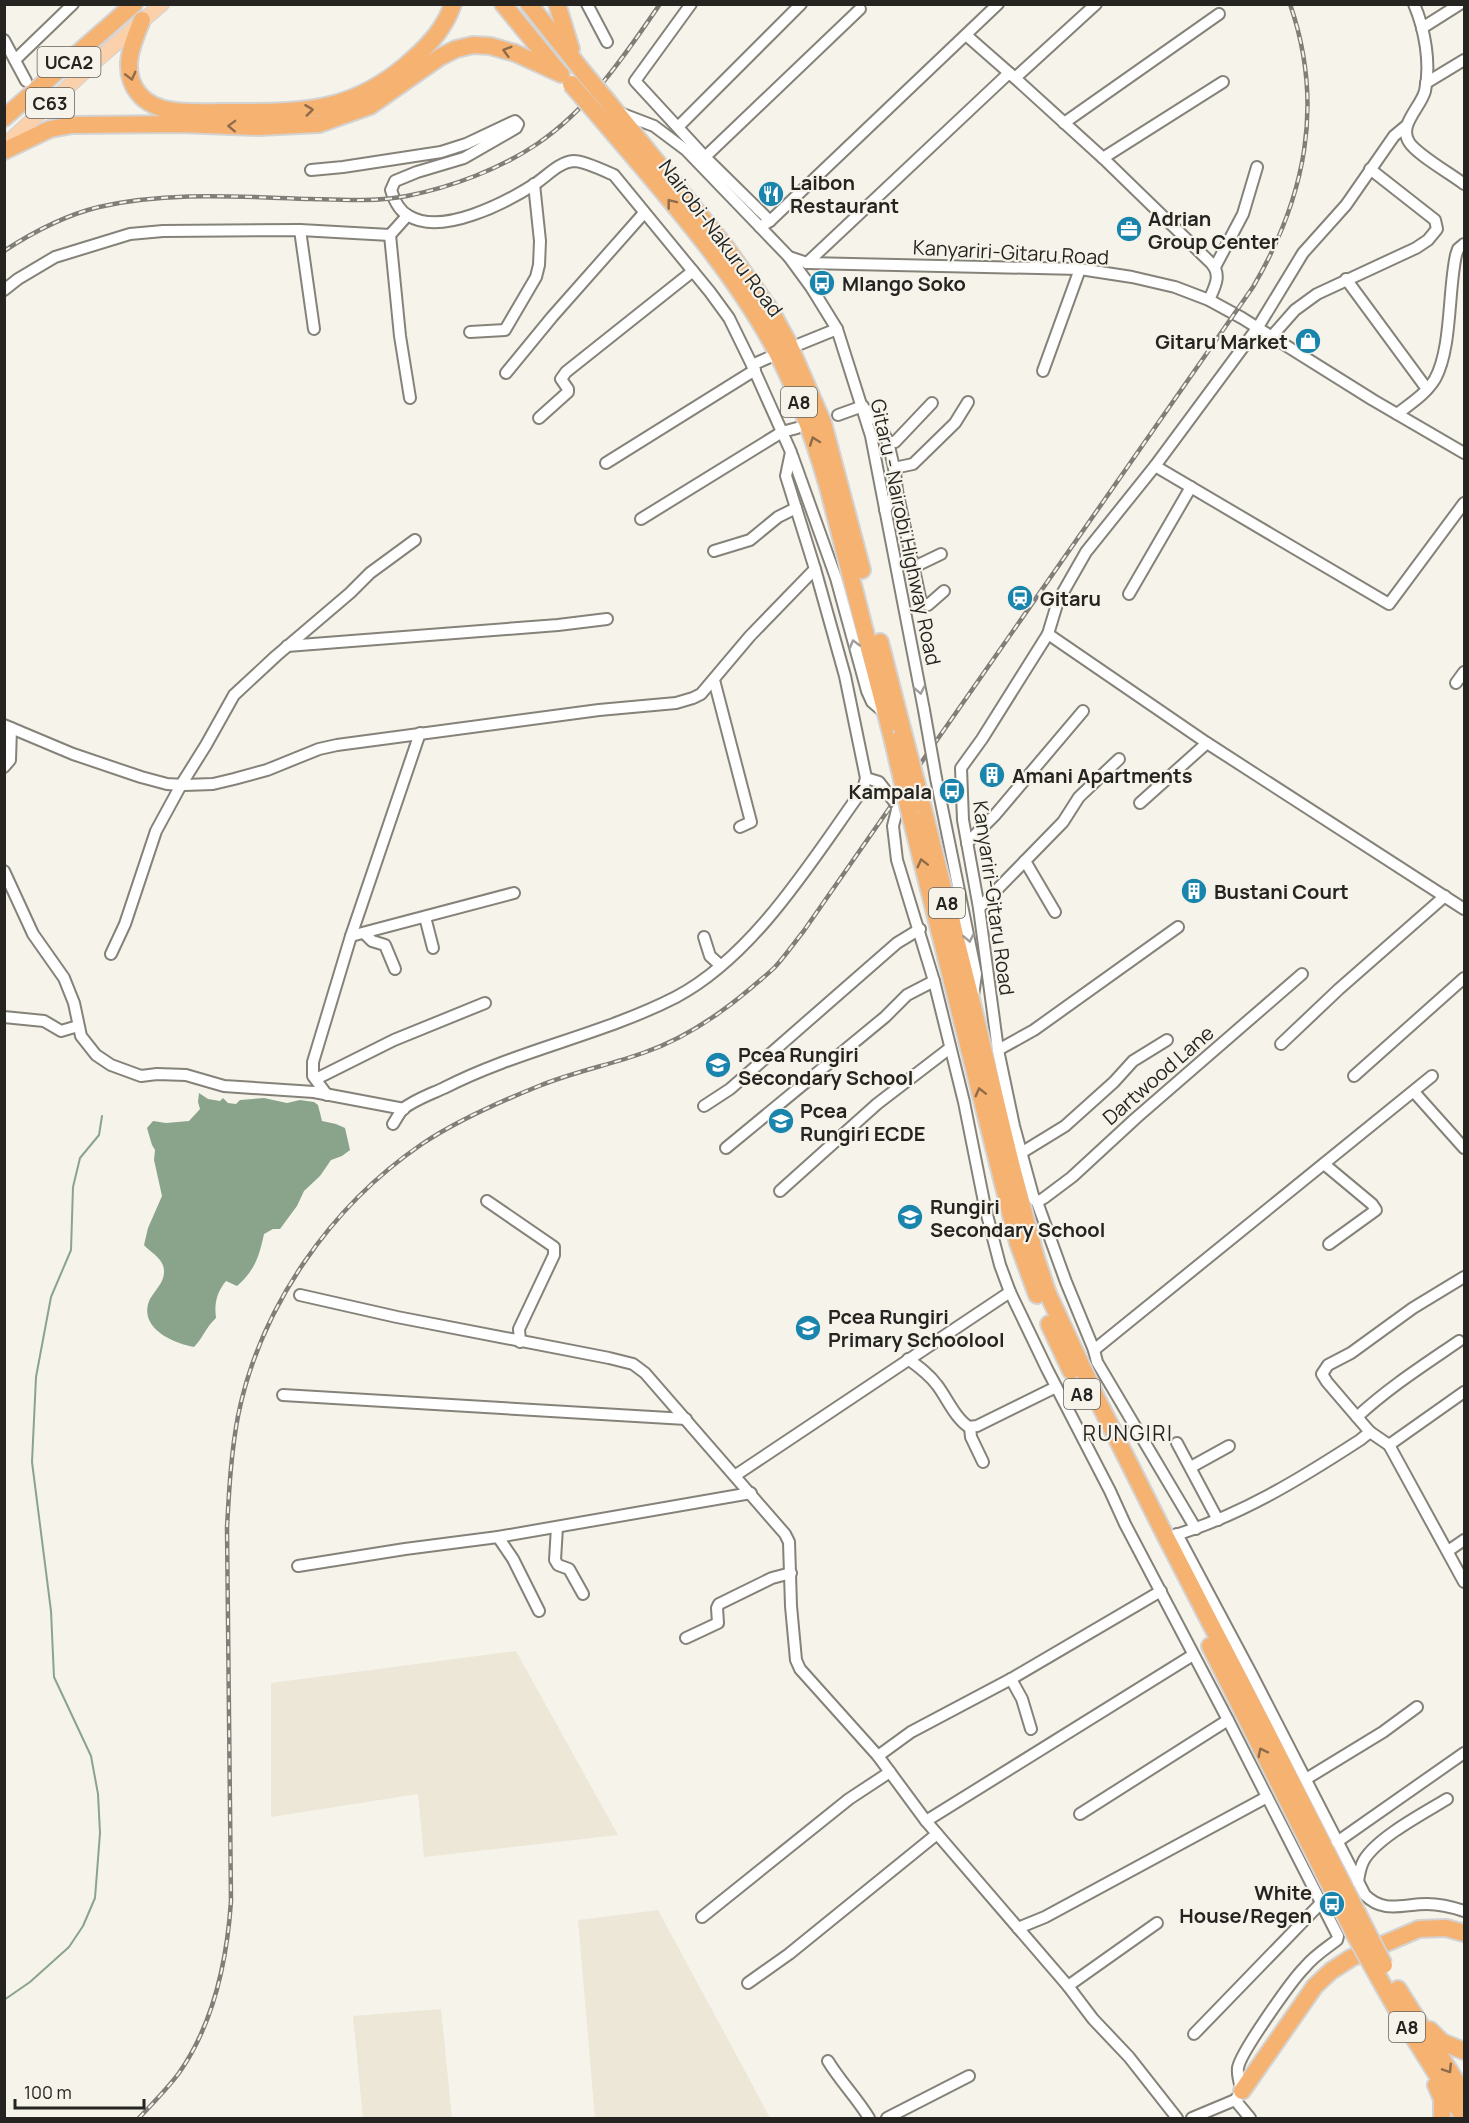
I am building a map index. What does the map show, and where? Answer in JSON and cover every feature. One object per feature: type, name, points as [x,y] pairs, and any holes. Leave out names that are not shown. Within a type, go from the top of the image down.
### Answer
[{"type":"highway","points":[[142,20],[132,44],[129,66],[133,85],[147,101],[168,110],[188,112],[300,111],[344,102],[375,89],[391,78],[429,44],[446,22],[453,4]]},
{"type":"highway","name":"Nairobi-Nakuru Road","points":[[503,4],[608,110],[726,246],[771,311],[791,348],[815,402],[828,442],[916,809]]},
{"type":"highway","name":"Nairobi-Nakuru Road","points":[[529,4],[573,73]]},
{"type":"highway","points":[[557,4],[573,73]]},
{"type":"highway","name":"UCA2","points":[[4,118],[134,5]]},
{"type":"highway","points":[[4,151],[50,129],[72,125],[179,124],[259,127],[319,124],[370,106],[440,57],[456,49],[473,45],[490,46],[515,53],[573,73]]},
{"type":"highway","name":"Nairobi-Nakuru Road","points":[[608,110],[752,311],[774,348],[792,386],[816,446],[886,714],[898,734]]},
{"type":"highway","name":"A8","points":[[916,809],[972,1003],[1012,1168],[1048,1294],[1096,1397],[1172,1536],[1360,1932]]},
{"type":"highway","name":"A8","points":[[916,809],[1018,1243],[1058,1346],[1360,1932],[1435,2073],[1464,2118]]},
{"type":"highway","points":[[1238,2096],[1315,1986],[1331,1971],[1351,1959],[1419,1929],[1446,1928],[1464,1933]]},
{"type":"highway","points":[[1402,2008],[1442,2042],[1464,2051]]},
{"type":"highway","points":[[1402,2008],[1442,2099],[1442,2118]]},
{"type":"highway","name":"A8","points":[[1402,2008],[1432,2043],[1464,2094]]},
{"type":"main road","name":"C63","points":[[4,146],[162,4]]},
{"type":"street","points":[[15,60],[73,4]]},
{"type":"street","points":[[586,4],[607,42]]},
{"type":"street","points":[[691,4],[635,81],[705,157],[770,221]]},
{"type":"street","points":[[678,128],[801,4]]},
{"type":"street","points":[[608,110],[654,126],[686,150],[760,227],[770,221],[998,4]]},
{"type":"street","points":[[803,267],[1012,75],[1096,4]]},
{"type":"street","points":[[1414,4],[1422,28],[1427,59],[1426,83]]},
{"type":"street","points":[[1422,28],[1460,4]]},
{"type":"street","points":[[705,157],[860,9]]},
{"type":"street","points":[[1064,123],[1219,14]]},
{"type":"street","points":[[966,35],[1103,158],[1215,267],[1218,273],[1209,300]]},
{"type":"street","points":[[4,40],[26,81]]},
{"type":"street","points":[[1426,83],[1464,60]]},
{"type":"street","points":[[1103,158],[1223,82]]},
{"type":"street","name":"Kanyariri-Gitaru Road","points":[[1196,1529],[1097,1362],[1034,1199],[1021,1153],[998,1050],[979,908],[967,843],[960,789],[961,768],[1048,634],[1059,601],[1086,552],[1155,466],[1258,327],[1303,253],[1346,205],[1394,136],[1406,126],[1424,95],[1426,83]]},
{"type":"street","points":[[311,170],[441,152],[473,141],[512,121],[517,122],[516,128],[464,158],[395,181],[391,190],[400,208],[407,216],[423,222],[444,222],[486,209],[534,184],[558,167],[575,161],[614,175],[729,318],[791,452],[836,578],[867,691],[872,702],[886,714]]},
{"type":"street","points":[[1406,126],[1410,145],[1464,184]]},
{"type":"street","points":[[1215,267],[1244,214],[1257,167]]},
{"type":"street","points":[[1272,336],[1286,318],[1317,294],[1416,248],[1428,240],[1437,229],[1435,220],[1370,169]]},
{"type":"street","points":[[470,332],[505,330],[536,277],[540,241],[534,184]]},
{"type":"street","points":[[506,373],[644,213]]},
{"type":"street","points":[[407,216],[390,234],[400,336],[410,398]]},
{"type":"street","name":"Kanyariri-Gitaru Road","points":[[760,227],[789,257],[803,267],[825,264],[1080,269],[1158,283],[1209,300],[1258,327],[1464,453]]},
{"type":"street","points":[[4,290],[55,257],[130,234],[163,231],[300,230],[390,234]]},
{"type":"street","points":[[300,230],[314,329]]},
{"type":"street","points":[[1397,414],[1427,389],[1435,379],[1442,358],[1460,257],[1458,249],[1464,244]]},
{"type":"street","points":[[811,287],[810,281],[813,275],[825,264]]},
{"type":"street","name":"Gitaru - Nairobi Highway Road","points":[[803,267],[811,287],[837,329],[871,436],[976,974]]},
{"type":"street","points":[[1043,371],[1080,269]]},
{"type":"street","points":[[539,418],[568,392],[561,379],[566,372],[693,271]]},
{"type":"street","points":[[1346,279],[1427,389]]},
{"type":"street","points":[[800,344],[837,329]]},
{"type":"street","points":[[606,463],[770,357]]},
{"type":"street","points":[[894,468],[913,464],[955,423],[968,402]]},
{"type":"street","points":[[888,442],[895,442],[932,403]]},
{"type":"street","points":[[838,415],[863,406],[879,423],[888,442],[894,468],[919,597],[924,604],[928,605],[944,591]]},
{"type":"street","points":[[641,519],[782,432],[797,428]]},
{"type":"street","points":[[393,1124],[404,1109],[493,1065],[617,1022],[677,996],[720,965],[746,942],[790,892],[863,789],[866,778],[845,676],[786,476],[791,452]]},
{"type":"street","points":[[1155,466],[1389,604],[1464,503]]},
{"type":"street","points":[[1129,594],[1191,487]]},
{"type":"street","points":[[885,510],[897,491]]},
{"type":"street","points":[[714,551],[750,540],[778,517],[796,508]]},
{"type":"street","points":[[111,954],[125,924],[156,831],[234,695],[370,573],[415,540]]},
{"type":"street","points":[[914,567],[941,554]]},
{"type":"street","points":[[4,767],[10,760],[8,726],[73,754],[141,777],[167,784],[213,784],[267,770],[319,749],[337,745],[650,704],[676,703],[698,696],[750,636],[815,569]]},
{"type":"street","points":[[287,646],[374,641],[607,619]]},
{"type":"street","points":[[1048,634],[1207,743],[1464,909]]},
{"type":"street","points":[[1456,683],[1464,672]]},
{"type":"street","points":[[714,680],[751,822],[740,827]]},
{"type":"street","points":[[967,843],[995,814],[1083,711]]},
{"type":"street","points":[[327,1095],[316,1079],[312,1070],[312,1062],[351,936],[420,733]]},
{"type":"street","points":[[1140,803],[1207,743]]},
{"type":"street","points":[[979,908],[1064,822],[1079,797],[1119,759]]},
{"type":"street","points":[[866,778],[879,782],[896,804],[897,810],[893,826],[897,860],[920,929],[934,981],[964,1102],[985,1207],[1000,1265],[1010,1292],[1125,1524],[1336,1931],[1337,1940],[1320,1952],[1297,1976],[1240,2060],[1238,2096],[1250,2118]]},
{"type":"street","points":[[1025,861],[1055,912]]},
{"type":"street","points":[[4,872],[42,948],[64,978],[74,1003],[78,1026],[88,1047],[111,1065],[141,1076],[186,1075],[224,1086],[298,1090],[404,1109]]},
{"type":"street","points":[[351,936],[514,893]]},
{"type":"street","points":[[1281,1044],[1339,989],[1445,896]]},
{"type":"street","points":[[424,916],[433,948]]},
{"type":"street","points":[[998,1050],[1034,1030],[1178,927]]},
{"type":"street","points":[[704,1106],[730,1089],[897,943],[920,929]]},
{"type":"street","points":[[364,933],[369,939],[385,945],[394,969]]},
{"type":"street","points":[[704,937],[710,956],[720,965]]},
{"type":"street","points":[[976,974],[991,998]]},
{"type":"street","points":[[972,1003],[976,974]]},
{"type":"street","name":"Dartwood Lane","points":[[1037,1202],[1072,1177],[1158,1098],[1302,974]]},
{"type":"street","points":[[1354,1076],[1464,978]]},
{"type":"street","points":[[726,1148],[885,1017],[907,995],[934,981]]},
{"type":"street","points":[[316,1079],[394,1040],[485,1003]]},
{"type":"street","points":[[4,1017],[44,1021],[61,1031],[78,1026]]},
{"type":"street","points":[[1021,1153],[1065,1126],[1114,1082],[1133,1061],[1167,1040]]},
{"type":"street","points":[[780,1191],[877,1104],[950,1048]]},
{"type":"street","points":[[1094,1350],[1432,1076]]},
{"type":"street","points":[[1414,1092],[1464,1148]]},
{"type":"street","points":[[1324,1164],[1372,1204],[1376,1210],[1329,1244]]},
{"type":"street","points":[[487,1201],[554,1247],[554,1255],[519,1329],[520,1342]]},
{"type":"street","points":[[1464,1277],[1413,1308],[1351,1353],[1328,1365],[1322,1374],[1370,1432],[1389,1445],[1464,1582]]},
{"type":"street","points":[[736,1476],[783,1442],[864,1391],[1010,1292]]},
{"type":"street","points":[[300,1295],[520,1342],[609,1358],[633,1364],[645,1373],[785,1534],[789,1542],[791,1606],[796,1660],[800,1669],[878,1756],[926,1821],[1068,1986],[1093,2019],[1129,2057],[1177,2118]]},
{"type":"street","points":[[1357,1418],[1395,1385],[1460,1341]]},
{"type":"street","points":[[908,1359],[924,1370],[936,1383],[959,1417],[970,1427],[973,1442],[983,1462]]},
{"type":"street","points":[[970,1427],[977,1426],[1056,1387]]},
{"type":"street","points":[[1389,1445],[1464,1392]]},
{"type":"street","points":[[283,1395],[686,1419]]},
{"type":"street","points":[[1370,1432],[1318,1468],[1266,1498],[1196,1529],[1172,1536],[1306,1779],[1365,1895],[1373,1903],[1386,1907],[1430,1904],[1449,1906],[1464,1911]]},
{"type":"street","points":[[1178,1443],[1218,1520]]},
{"type":"street","points":[[1191,1467],[1229,1446]]},
{"type":"street","points":[[298,1566],[498,1537],[751,1493]]},
{"type":"street","points":[[557,1527],[556,1562],[569,1569],[583,1593]]},
{"type":"street","points":[[498,1537],[513,1558],[539,1611]]},
{"type":"street","points":[[1448,1551],[1464,1540]]},
{"type":"street","points":[[686,1638],[718,1623],[719,1604],[772,1578],[791,1573]]},
{"type":"street","points":[[878,1756],[911,1732],[1011,1679],[1161,1591]]},
{"type":"street","points":[[926,1821],[1193,1655]]},
{"type":"street","points":[[1011,1679],[1022,1699],[1031,1729]]},
{"type":"street","points":[[1306,1779],[1383,1732],[1417,1707]]},
{"type":"street","points":[[1080,1814],[1228,1720]]},
{"type":"street","points":[[1337,1842],[1464,1753]]},
{"type":"street","points":[[702,1917],[849,1799],[890,1772]]},
{"type":"street","points":[[1018,1929],[1045,1917],[1267,1797]]},
{"type":"street","points":[[1358,1882],[1362,1863],[1374,1848],[1408,1823],[1447,1799]]},
{"type":"street","points":[[748,1983],[789,1954],[937,1834]]},
{"type":"street","points":[[1194,2034],[1321,1903]]},
{"type":"street","points":[[1068,1986],[1157,1923]]},
{"type":"street","points":[[828,2061],[839,2080],[860,2103],[869,2118]]},
{"type":"street","points":[[887,2118],[969,2076]]},
{"type":"street","points":[[1192,2118],[1238,2096]]},
{"type":"shaded area","points":[[199,1093],[208,1099],[220,1101],[223,1098],[228,1103],[236,1104],[240,1100],[264,1098],[287,1103],[300,1100],[314,1102],[318,1105],[322,1121],[345,1128],[350,1150],[331,1160],[320,1176],[304,1191],[297,1206],[280,1229],[273,1229],[264,1234],[255,1263],[243,1280],[237,1286],[226,1281],[217,1298],[216,1318],[194,1347],[176,1342],[159,1332],[148,1318],[147,1309],[150,1299],[161,1282],[164,1270],[159,1259],[144,1245],[148,1228],[162,1196],[154,1160],[155,1150],[147,1128],[153,1121],[166,1123],[189,1121],[200,1109]]},
{"type":"shaded area","points":[[516,1651],[618,1835],[424,1857],[418,1794],[271,1817],[271,1683]]},
{"type":"shaded area","points":[[658,1910],[770,2118],[595,2118],[578,1920]]},
{"type":"shaded area","points":[[441,2009],[452,2118],[363,2118],[353,2016]]},
{"type":"waterway","points":[[4,2000],[30,1982],[69,1947],[83,1926],[95,1898],[100,1833],[98,1794],[91,1756],[54,1677],[51,1611],[32,1462],[36,1377],[51,1297],[71,1250],[73,1187],[80,1158],[99,1135],[102,1116]]},
{"type":"railway","points":[[4,251],[62,219],[87,210],[125,202],[205,196],[383,199],[424,192],[475,176],[523,153],[573,115],[605,80],[660,4]]},
{"type":"railway","points":[[139,2118],[179,2073],[191,2054],[210,2012],[222,1969],[231,1901],[227,1528],[231,1472],[238,1416],[248,1376],[263,1336],[282,1298],[304,1262],[358,1197],[422,1144],[464,1119],[524,1092],[643,1053],[686,1034],[739,998],[772,970],[786,954],[1253,287],[1286,219],[1297,185],[1304,150],[1307,114],[1306,78],[1301,42],[1290,4]]},
{"type":"place","name":"Laibon Restaurant","points":[[771,194]]},
{"type":"place","name":"Adrian Group Center","points":[[1129,229]]},
{"type":"place","name":"Mlango Soko","points":[[822,283]]},
{"type":"place","name":"Gitaru Market","points":[[1308,341]]},
{"type":"place","name":"Gitaru","points":[[1020,598]]},
{"type":"place","name":"Amani Apartments","points":[[992,775]]},
{"type":"place","name":"Kampala","points":[[952,791]]},
{"type":"place","name":"Bustani Court","points":[[1194,891]]},
{"type":"place","name":"Pcea Rungiri Secondary School","points":[[718,1065]]},
{"type":"place","name":"Pcea Rungiri ECDE","points":[[781,1121]]},
{"type":"place","name":"Rungiri Secondary School","points":[[910,1217]]},
{"type":"place","name":"Pcea Rungiri Primary Schoolool","points":[[808,1328]]},
{"type":"place","name":"White House/Regen","points":[[1332,1904]]},
{"type":"district","name":"RUNGIRI","points":[[1128,1433]]}]
